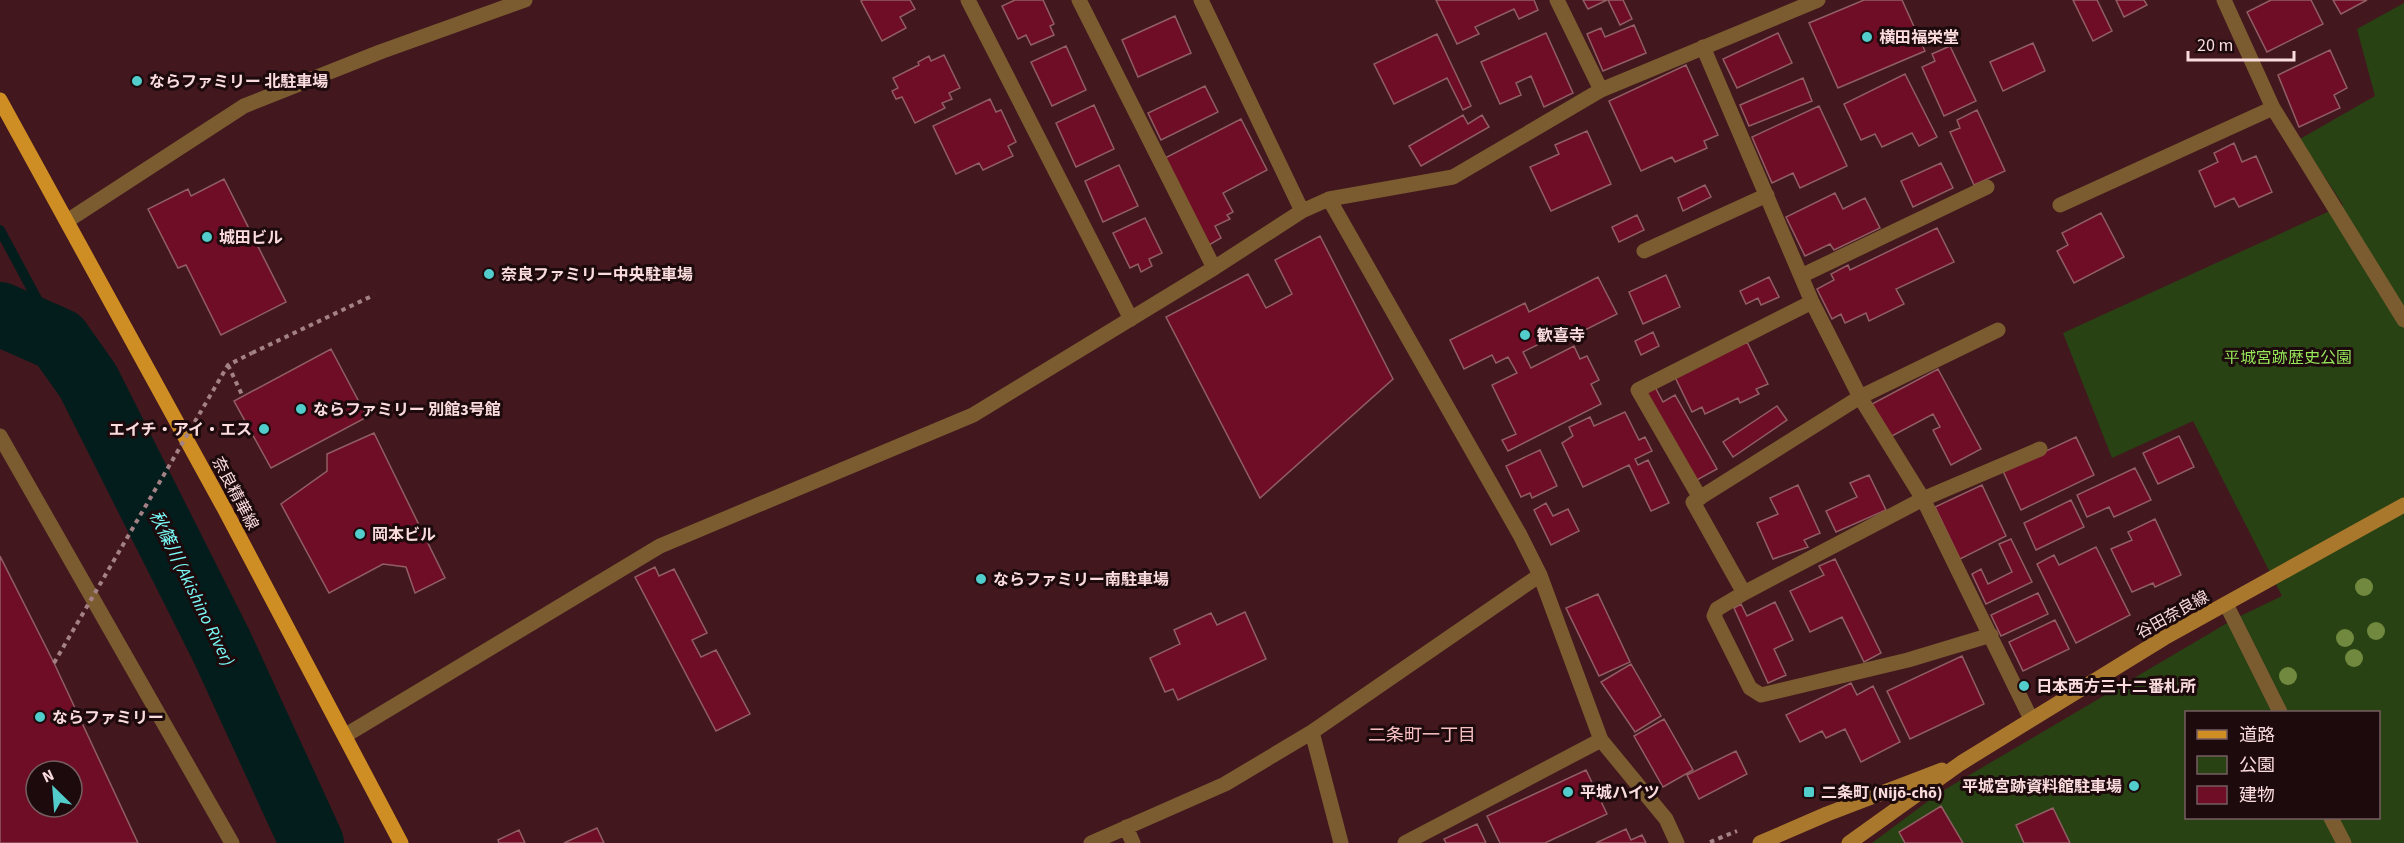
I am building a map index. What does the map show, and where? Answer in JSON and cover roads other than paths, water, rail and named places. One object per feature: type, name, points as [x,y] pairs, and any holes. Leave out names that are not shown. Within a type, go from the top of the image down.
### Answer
[{"type":"main road","name":"奈良精華線","points":[[0,100],[346,735],[401,843]]},
{"type":"main road","name":"谷田奈良線","points":[[1849,843],[1961,763],[2164,638],[2404,505]]},
{"type":"main road","name":"谷田奈良線","points":[[1760,843],[1827,814],[1961,763]]},
{"type":"street","points":[[67,221],[244,106],[380,52],[525,0]]},
{"type":"street","points":[[968,0],[1131,319]]},
{"type":"street","points":[[1079,0],[1214,268]]},
{"type":"street","points":[[1201,0],[1302,211]]},
{"type":"street","points":[[1557,0],[1601,90]]},
{"type":"street","points":[[346,735],[660,546],[973,415],[1214,268],[1302,211],[1329,199],[1453,177],[1601,90],[1818,0]]},
{"type":"street","points":[[2224,0],[2273,108],[2404,320]]},
{"type":"street","points":[[1704,47],[1812,302],[1860,397],[1923,499],[1992,635],[2031,719]]},
{"type":"street","points":[[2060,205],[2273,108]]},
{"type":"street","points":[[1801,276],[1987,187]]},
{"type":"street","points":[[1644,251],[1767,195]]},
{"type":"street","points":[[1329,199],[1540,574],[1601,740],[1666,819],[1677,843]]},
{"type":"street","points":[[1700,498],[1638,390],[1812,302]]},
{"type":"street","points":[[1744,593],[1693,502],[1860,397],[1998,330]]},
{"type":"street","points":[[0,436],[232,843]]},
{"type":"street","points":[[1992,635],[1908,660],[1761,695],[1750,688],[1714,616],[1717,609],[1744,593],[1923,499],[2040,449]]},
{"type":"street","points":[[1090,843],[1225,784],[1312,732],[1540,574]]},
{"type":"street","points":[[2226,604],[2280,711]]},
{"type":"street","points":[[1312,732],[1341,843]]},
{"type":"street","points":[[1405,843],[1601,740]]},
{"type":"street","points":[[2332,819],[2344,843]]},
{"type":"street","points":[[1126,827],[1133,843]]},
{"type":"waterway","points":[[0,230],[59,340]]},
{"type":"waterway","name":"秋篠川 (Akishino River)","points":[[0,314],[59,340],[88,381],[221,645],[312,843]]},
{"type":"place","name":"横田福栄堂","points":[[1867,37]]},
{"type":"place","name":"ならファミリー 北駐車場","points":[[137,81]]},
{"type":"place","name":"城田ビル","points":[[207,237]]},
{"type":"place","name":"奈良ファミリー中央駐車場","points":[[489,274]]},
{"type":"place","name":"歓喜寺","points":[[1525,335]]},
{"type":"place","name":"ならファミリー 別館3号館","points":[[301,409]]},
{"type":"place","name":"エイチ・アイ・エス","points":[[264,429]]},
{"type":"place","name":"岡本ビル","points":[[360,534]]},
{"type":"place","name":"ならファミリー南駐車場","points":[[981,579]]},
{"type":"place","name":"日本西方三十二番札所","points":[[2024,686]]},
{"type":"place","name":"ならファミリー","points":[[40,717]]},
{"type":"place","name":"平城宮跡資料館駐車場","points":[[2134,786]]},
{"type":"place","name":"平城ハイツ","points":[[1568,792]]},
{"type":"place","name":"二条町 (Nijō-chō)","points":[[1809,792]]},
{"type":"district","name":"二条町一丁目","points":[[1422,735]]},
{"type":"park label","name":"平城宮跡歴史公園","points":[[2288,357]]}]
